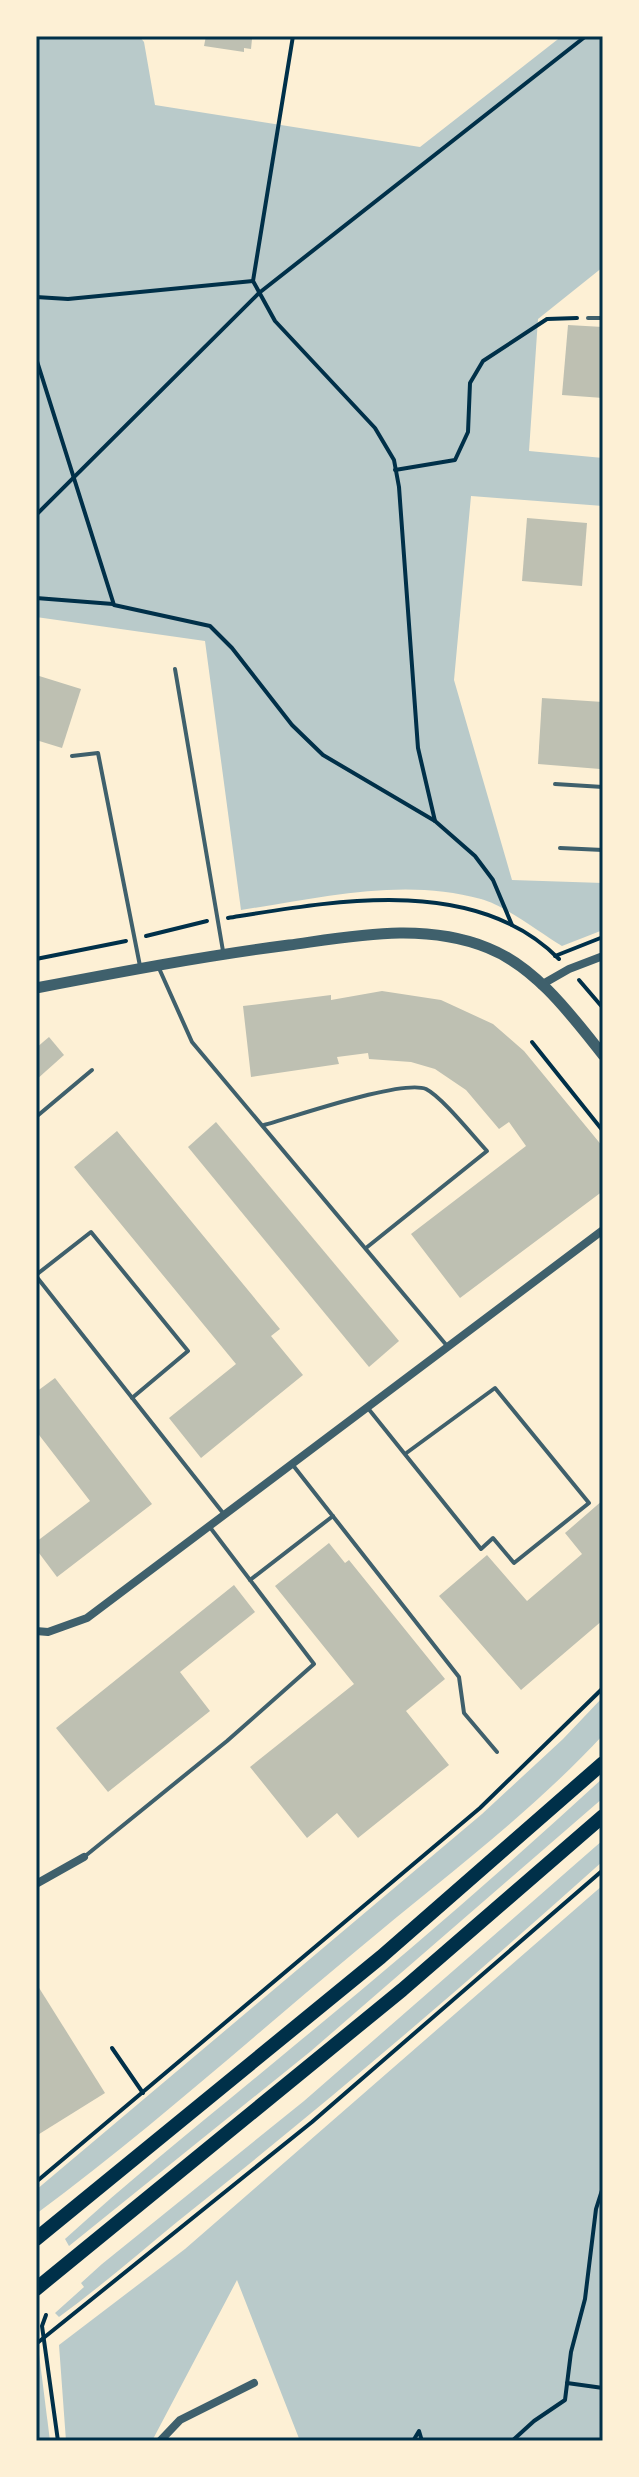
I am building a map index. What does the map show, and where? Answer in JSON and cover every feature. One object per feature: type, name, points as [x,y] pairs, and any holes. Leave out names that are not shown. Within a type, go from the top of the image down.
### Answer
[{"type":"main road","points":[[36,2239],[381,1957],[603,1763]]},
{"type":"main road","points":[[36,2289],[402,1990],[603,1816]]},
{"type":"street","points":[[36,988],[223,953],[387,932],[422,934],[489,948],[518,965],[541,985],[603,1055]]},
{"type":"street","points":[[541,985],[569,969],[603,956]]},
{"type":"street","points":[[36,1631],[48,1632],[87,1618],[603,1230]]},
{"type":"street","points":[[36,1884],[84,1857]]},
{"type":"street","points":[[160,2441],[180,2420],[254,2383]]},
{"type":"lane","points":[[588,318],[603,318]]},
{"type":"lane","points":[[175,669],[223,953]]},
{"type":"lane","points":[[72,756],[98,753],[140,969]]},
{"type":"lane","points":[[555,784],[603,787]]},
{"type":"lane","points":[[560,848],[603,850]]},
{"type":"lane","points":[[158,966],[192,1042],[448,1347]]},
{"type":"lane","points":[[36,1117],[92,1070]]},
{"type":"lane","points":[[262,1125],[400,1087],[426,1089],[487,1151],[366,1248]]},
{"type":"lane","points":[[132,1398],[188,1351],[91,1232],[36,1276],[224,1515]]},
{"type":"lane","points":[[367,1407],[481,1549],[493,1538],[514,1563],[589,1503],[495,1388],[405,1454]]},
{"type":"lane","points":[[292,1464],[459,1677],[464,1713],[497,1752]]},
{"type":"lane","points":[[250,1580],[333,1516]]},
{"type":"lane","points":[[84,1857],[227,1741],[314,1664],[209,1526]]},
{"type":"path","points":[[293,36],[253,281],[275,321],[375,428],[394,460],[399,487],[418,748],[435,821]]},
{"type":"path","points":[[36,515],[259,293],[586,36]]},
{"type":"path","points":[[36,297],[68,299],[253,281]]},
{"type":"path","points":[[395,470],[455,460],[468,432],[470,383],[483,361],[547,319],[588,318]]},
{"type":"path","points":[[36,358],[114,605]]},
{"type":"path","points":[[36,598],[114,605],[210,626],[232,648],[292,725],[323,755],[435,821],[475,856],[493,880],[512,925]]},
{"type":"path","points":[[555,956],[603,937]]},
{"type":"path","points":[[532,1042],[603,1131]]},
{"type":"path","points":[[36,2182],[480,1808],[603,1688]]},
{"type":"path","points":[[36,2344],[312,2122],[603,1870]]},
{"type":"path","points":[[112,2048],[143,2093]]},
{"type":"path","points":[[512,2441],[565,2400],[571,2352],[585,2299],[596,2209],[603,2187]]},
{"type":"path","points":[[46,2315],[42,2326],[58,2441]]},
{"type":"path","points":[[567,2383],[603,2388]]},
{"type":"path","points":[[413,2441],[419,2431],[422,2441]]},
{"type":"shaded area","points":[[36,36],[139,36],[144,42],[155,105],[420,147],[562,36],[603,36],[603,267],[538,319],[529,451],[603,458],[603,506],[471,496],[454,680],[512,880],[603,883],[603,930],[562,946],[490,902],[422,890],[331,895],[241,910],[205,641],[36,617]]},
{"type":"shaded area","points":[[603,1697],[603,1735],[545,1793],[158,2118],[36,2214],[36,2190],[482,1814]]},
{"type":"shaded area","points":[[603,1778],[603,1798],[311,2051],[69,2246],[65,2239],[94,2213],[416,1944]]},
{"type":"shaded area","points":[[603,1840],[603,1861],[446,2000],[104,2282],[59,2317],[55,2313],[84,2287],[81,2283],[102,2264],[304,2101]]},
{"type":"shaded area","points":[[603,1885],[603,2441],[300,2441],[237,2280],[152,2441],[66,2441],[59,2345],[185,2249]]},
{"type":"shaded area","points":[[39,2354],[50,2441],[36,2441],[36,2357]]},
{"type":"building","points":[[206,36],[246,36],[252,39],[251,49],[244,48],[244,52],[204,46]]},
{"type":"building","points":[[568,325],[603,327],[603,398],[562,395]]},
{"type":"building","points":[[527,518],[587,523],[582,586],[522,581]]},
{"type":"building","points":[[36,675],[81,689],[62,748],[36,740]]},
{"type":"building","points":[[542,698],[603,702],[600,769],[538,764]]},
{"type":"building","points":[[382,991],[441,1000],[493,1024],[524,1051],[603,1147],[603,1191],[460,1298],[411,1234],[526,1146],[509,1122],[499,1129],[466,1090],[435,1069],[411,1062],[369,1059],[368,1053],[337,1057],[339,1064],[251,1077],[243,1006],[331,995],[331,1000]]},
{"type":"building","points":[[49,1037],[64,1055],[36,1080],[36,1048]]},
{"type":"building","points":[[216,1122],[399,1341],[369,1367],[188,1147]]},
{"type":"building","points":[[117,1131],[280,1329],[271,1336],[303,1375],[201,1458],[169,1418],[236,1364],[74,1167]]},
{"type":"building","points":[[55,1378],[152,1504],[57,1577],[36,1549],[36,1542],[90,1501],[36,1431],[36,1392]]},
{"type":"building","points":[[603,1500],[603,1620],[521,1690],[439,1596],[487,1555],[527,1601],[582,1554],[565,1533]]},
{"type":"building","points":[[329,1543],[345,1563],[349,1560],[445,1679],[406,1711],[449,1765],[358,1838],[337,1813],[307,1838],[250,1767],[354,1684],[275,1586]]},
{"type":"building","points":[[234,1585],[255,1612],[180,1672],[210,1711],[108,1792],[56,1728]]},
{"type":"building","points":[[36,1983],[105,2093],[36,2136]]}]
